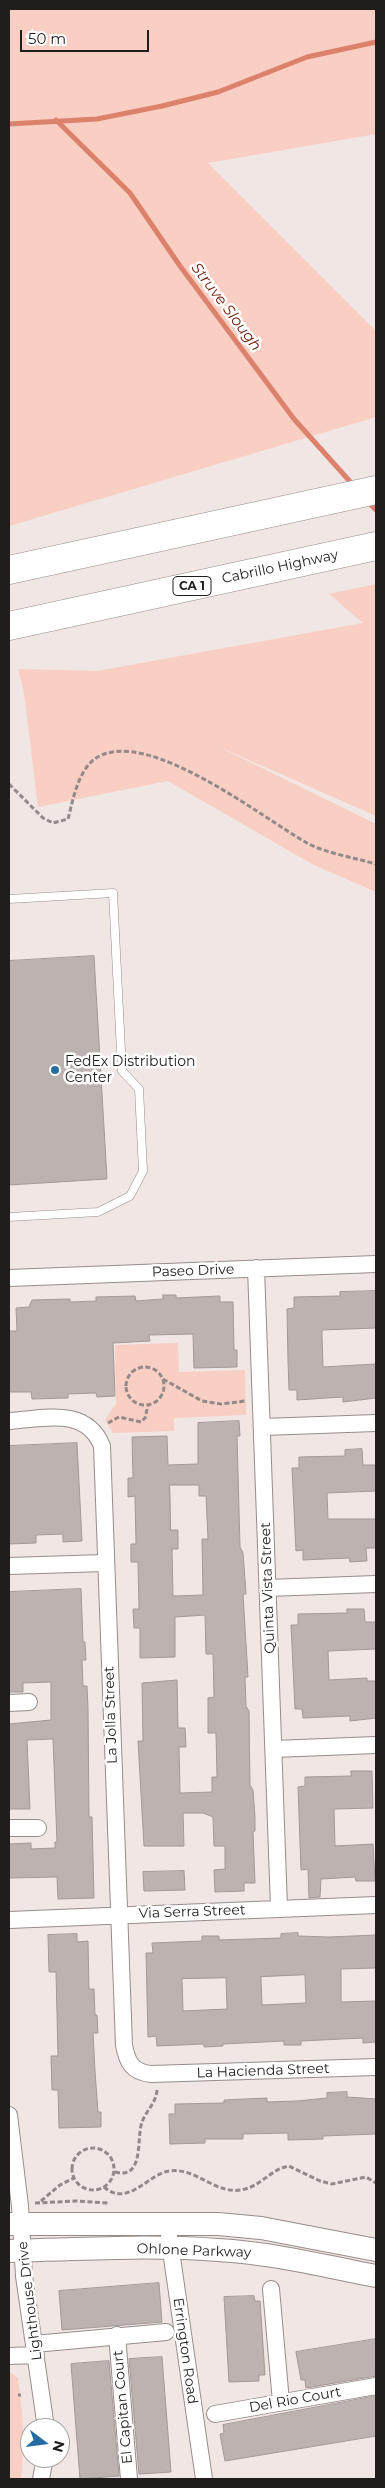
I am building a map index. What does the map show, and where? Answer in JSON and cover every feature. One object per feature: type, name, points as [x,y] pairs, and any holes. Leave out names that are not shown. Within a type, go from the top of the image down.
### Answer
[{"type":"highway","points":[[9,570],[376,490]]},
{"type":"highway","name":"Cabrillo Highway","points":[[9,626],[376,546]]},
{"type":"street","name":"Paseo Drive","points":[[9,1278],[376,1264]]},
{"type":"street","name":"Quinta Vista Street","points":[[256,1268],[279,1908]]},
{"type":"street","name":"La Jolla Street","points":[[9,1421],[75,1419],[89,1426],[98,1436],[102,1446],[118,1915],[126,2055],[133,2068],[151,2074]]},
{"type":"street","points":[[262,1427],[376,1423]]},
{"type":"street","points":[[9,1566],[106,1563]]},
{"type":"street","points":[[268,1588],[376,1584]]},
{"type":"street","points":[[9,1703],[30,1702]]},
{"type":"street","points":[[274,1749],[376,1745]]},
{"type":"street","points":[[9,1828],[38,1828]]},
{"type":"street","name":"Via Serra Street","points":[[9,1920],[376,1905]]},
{"type":"street","name":"La Hacienda Street","points":[[151,2074],[376,2067]]},
{"type":"street","name":"Lighthouse Drive","points":[[9,2115],[16,2251],[25,2285],[45,2418]]},
{"type":"street","name":"Ohlone Parkway","points":[[15,2224],[169,2223],[261,2228],[376,2250]]},
{"type":"street","name":"Errington Road","points":[[169,2223],[168,2248],[204,2479]]},
{"type":"street","name":"Ohlone Parkway","points":[[16,2251],[168,2248],[264,2254],[376,2276]]},
{"type":"street","points":[[271,2289],[281,2402]]},
{"type":"street","points":[[9,2356],[35,2349],[117,2335],[166,2332]]},
{"type":"street","name":"El Capitan Court","points":[[117,2335],[129,2479]]},
{"type":"street","name":"Del Rio Court","points":[[215,2414],[376,2386]]},
{"type":"lane","points":[[9,899],[113,893],[122,1071],[139,1088],[142,1171],[130,1196],[98,1212],[9,1217]]},
{"type":"path","points":[[9,784],[43,818],[53,822],[68,819],[80,779],[95,759],[115,750],[146,754],[190,771],[309,844],[376,864]]},
{"type":"path","points":[[163,1378],[162,1395],[158,1400],[148,1405],[135,1403],[126,1393],[126,1379],[134,1369],[141,1366],[154,1368],[163,1378],[202,1401],[228,1404],[246,1401]]},
{"type":"path","points":[[108,1423],[119,1417],[141,1422],[145,1418],[148,1405]]},
{"type":"path","points":[[115,2172],[129,2171],[137,2161],[141,2124],[157,2090]]},
{"type":"path","points":[[94,2147],[108,2152],[112,2158],[115,2172],[109,2183],[104,2187],[97,2190],[84,2188],[74,2178],[72,2171],[75,2157],[80,2151],[94,2147]]},
{"type":"path","points":[[104,2187],[116,2192],[130,2191],[144,2186],[160,2173],[180,2170],[190,2173],[216,2187],[241,2190],[256,2185],[278,2169],[288,2166],[326,2183],[338,2184],[366,2177],[376,2183]]},
{"type":"path","points":[[40,2201],[60,2185],[74,2178]]},
{"type":"shaded area","points":[[9,9],[376,9],[376,134],[208,163],[376,331],[376,417],[9,526]]},
{"type":"shaded area","points":[[376,584],[376,816],[215,745],[376,824],[376,892],[312,864],[168,781],[38,807],[24,693],[18,669],[97,671],[363,623],[329,594]]},
{"type":"shaded area","points":[[178,1343],[179,1372],[245,1370],[246,1415],[174,1418],[174,1431],[113,1433],[105,1420],[116,1403],[115,1345]]},
{"type":"shaded area","points":[[9,2371],[18,2378],[22,2418],[20,2418],[21,2479],[9,2479]]},
{"type":"building","name":"FedEx Distribution Center","points":[[94,956],[107,1179],[9,1185],[9,961]]},
{"type":"building","points":[[376,1291],[376,1328],[322,1330],[322,1336],[323,1367],[376,1364],[376,1398],[343,1402],[343,1397],[297,1400],[297,1390],[289,1390],[288,1361],[287,1309],[294,1308],[294,1297],[340,1296],[340,1292]]},
{"type":"building","points":[[163,1295],[176,1295],[176,1298],[220,1296],[220,1302],[233,1302],[234,1350],[237,1350],[237,1367],[194,1368],[193,1334],[149,1335],[150,1341],[113,1343],[115,1396],[97,1397],[96,1393],[68,1394],[68,1398],[32,1399],[31,1392],[9,1392],[9,1331],[17,1331],[16,1308],[29,1307],[32,1300],[70,1299],[70,1302],[96,1301],[96,1297],[135,1296],[136,1301],[163,1299]]},
{"type":"building","points":[[239,1421],[240,1436],[237,1436],[240,1547],[243,1553],[246,1594],[243,1594],[248,1677],[245,1677],[246,1706],[249,1711],[250,1785],[253,1790],[255,1817],[255,1831],[253,1832],[255,1883],[244,1883],[244,1891],[215,1892],[214,1870],[225,1869],[225,1846],[214,1846],[213,1817],[203,1813],[183,1813],[184,1846],[144,1846],[138,1741],[143,1741],[142,1683],[177,1680],[178,1728],[185,1728],[186,1747],[179,1747],[180,1793],[212,1792],[212,1777],[217,1777],[216,1733],[208,1733],[208,1698],[214,1697],[213,1654],[206,1654],[205,1615],[175,1617],[175,1657],[140,1658],[140,1628],[134,1628],[133,1609],[139,1609],[138,1562],[131,1562],[131,1544],[136,1544],[135,1496],[128,1497],[128,1478],[133,1478],[132,1437],[167,1436],[168,1465],[198,1464],[198,1423]],"holes":[[[170,1485],[199,1485],[199,1496],[206,1496],[208,1539],[202,1539],[203,1595],[173,1596],[172,1549],[178,1549],[178,1530],[171,1530]]]},
{"type":"building","points":[[77,1443],[82,1541],[63,1542],[63,1534],[36,1535],[36,1543],[9,1544],[9,1446]]},
{"type":"building","points":[[362,1449],[363,1465],[376,1465],[376,1491],[327,1493],[328,1519],[376,1519],[376,1548],[366,1548],[367,1561],[350,1562],[349,1558],[303,1560],[303,1550],[296,1551],[292,1468],[299,1468],[299,1457],[345,1456],[345,1450]]},
{"type":"building","points":[[81,1589],[83,1642],[85,1642],[86,1660],[82,1660],[83,1686],[87,1686],[89,1817],[92,1817],[94,1898],[58,1899],[57,1877],[9,1878],[9,1844],[31,1843],[31,1849],[55,1848],[55,1842],[57,1842],[53,1739],[27,1740],[30,1809],[9,1809],[9,1724],[51,1720],[51,1682],[23,1683],[23,1692],[9,1692],[9,1592]]},
{"type":"building","points":[[347,1609],[364,1609],[365,1622],[376,1622],[376,1649],[328,1651],[329,1680],[367,1678],[367,1681],[376,1681],[376,1718],[350,1721],[350,1716],[303,1718],[302,1709],[295,1709],[291,1625],[298,1625],[298,1614],[347,1613]]},
{"type":"building","points":[[351,1771],[372,1771],[373,1808],[334,1809],[335,1846],[373,1844],[375,1881],[356,1881],[355,1877],[321,1879],[320,1897],[309,1898],[308,1869],[301,1870],[298,1787],[305,1786],[305,1777],[351,1776]]},
{"type":"building","points":[[184,1871],[185,1890],[144,1891],[143,1872]]},
{"type":"building","points":[[298,1933],[298,1936],[329,1937],[376,1935],[376,1968],[341,1969],[341,2002],[376,2001],[376,2042],[363,2043],[363,2038],[301,2041],[301,2045],[284,2045],[284,2041],[223,2044],[223,2046],[204,2047],[204,2044],[157,2046],[156,2036],[148,2037],[146,1953],[153,1953],[152,1943],[202,1941],[202,1936],[219,1936],[219,1940],[281,1938],[281,1934]],"holes":[[[305,1975],[306,2003],[262,2005],[261,1977]],[[226,1978],[227,2009],[183,2011],[182,1979]]]},
{"type":"building","points":[[77,1934],[77,1942],[88,1941],[89,1989],[94,1989],[98,2033],[93,2033],[98,2112],[101,2112],[101,2127],[59,2128],[58,2090],[52,2090],[51,2056],[58,2056],[56,1972],[49,1972],[48,1935]]},
{"type":"building","points":[[347,2092],[347,2097],[376,2099],[376,2134],[323,2136],[323,2139],[288,2140],[288,2133],[243,2134],[243,2139],[205,2139],[205,2143],[170,2144],[169,2114],[175,2114],[175,2104],[224,2103],[224,2100],[267,2098],[267,2102],[297,2101],[327,2098],[327,2093]]},
{"type":"building","points":[[159,2283],[162,2322],[62,2330],[59,2291]]},
{"type":"building","points":[[254,2296],[255,2301],[260,2301],[265,2375],[259,2375],[259,2381],[229,2382],[224,2297]]},
{"type":"building","points":[[376,2339],[376,2376],[306,2388],[305,2380],[301,2380],[296,2352]]},
{"type":"building","points":[[162,2357],[171,2472],[139,2474],[129,2359]]},
{"type":"building","points":[[109,2361],[119,2476],[80,2479],[71,2364]]},
{"type":"building","points":[[376,2396],[376,2436],[225,2461],[220,2434],[224,2433],[223,2425]]},
{"type":"waterway","points":[[9,124],[97,119],[162,106],[218,92],[307,57],[376,42]]},
{"type":"waterway","name":"Struve Slough","points":[[56,120],[130,193],[180,266],[294,419],[354,486]]},
{"type":"waterway","name":"Struve Slough","points":[[368,502],[376,510]]},
{"type":"place","name":"FedEx Distribution Center","points":[[55,1070]]}]
